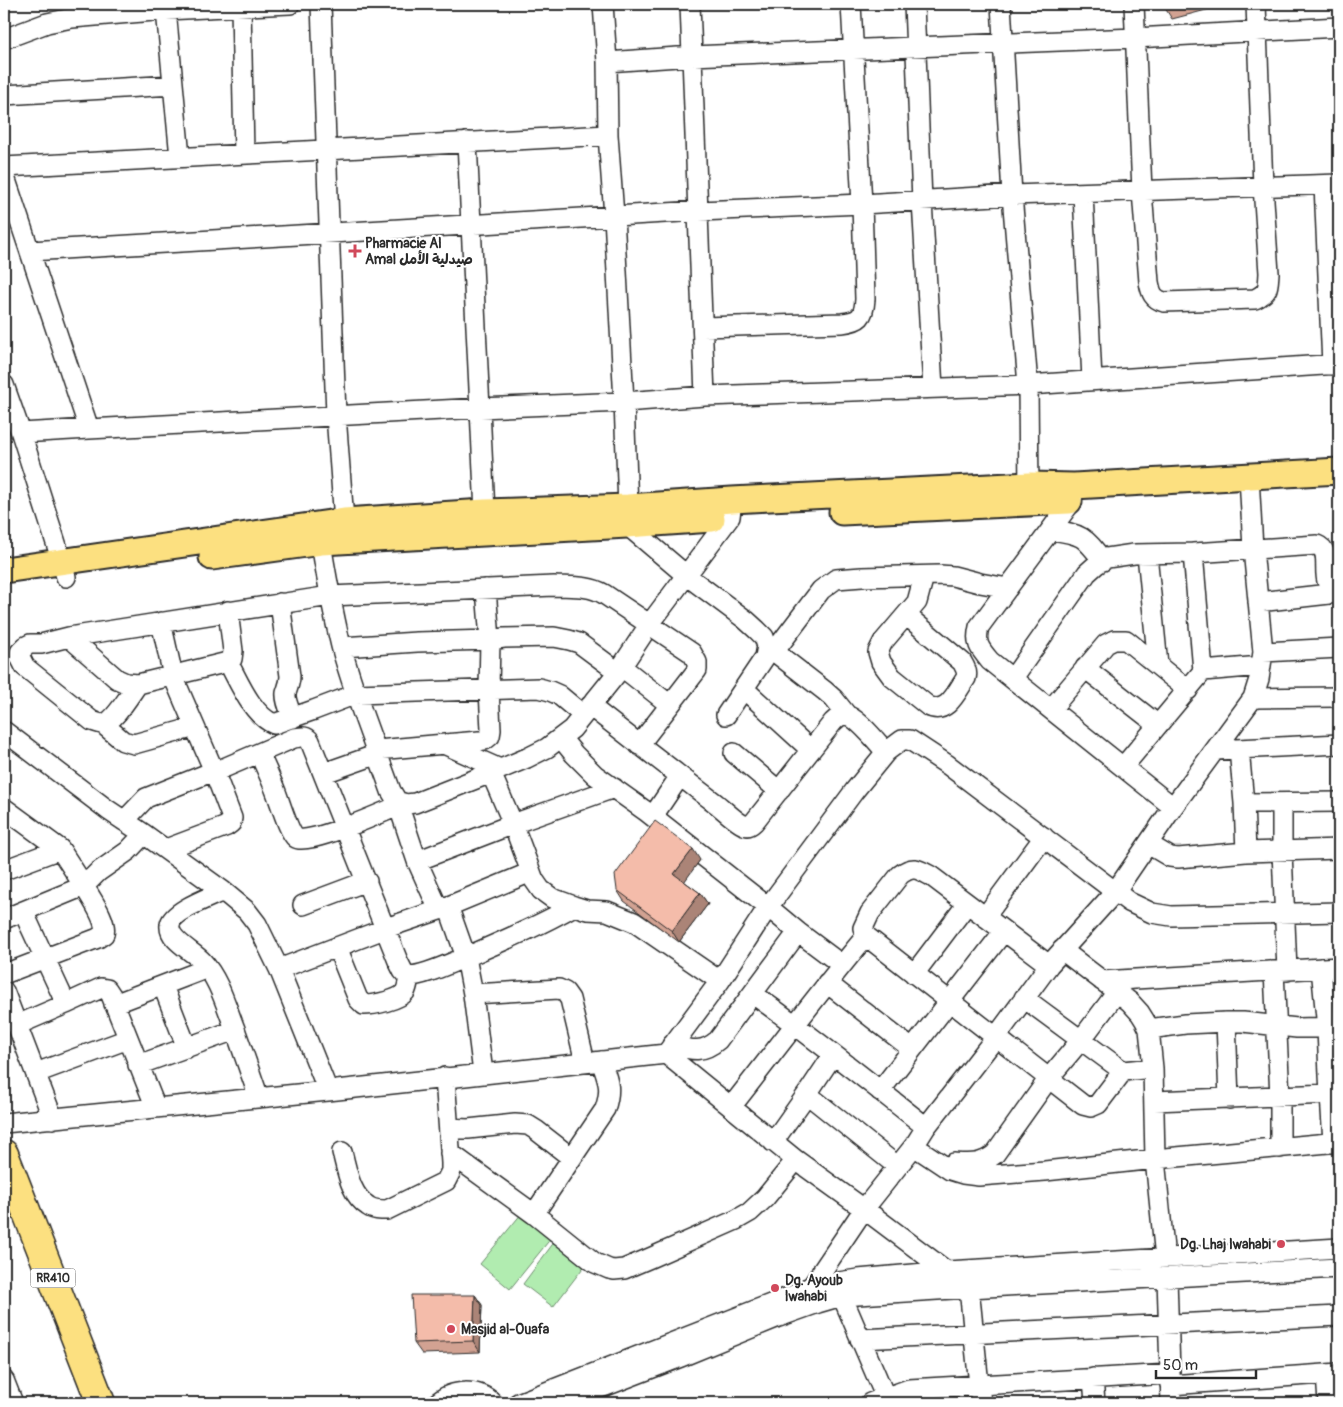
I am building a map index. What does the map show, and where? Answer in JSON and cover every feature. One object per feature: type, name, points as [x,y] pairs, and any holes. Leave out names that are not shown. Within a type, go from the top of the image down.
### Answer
[{"type":"highway","name":"RR410","points":[[4,1154],[101,1403]]},
{"type":"highway","name":"RR410","points":[[4,1193],[85,1403]]},
{"type":"main road","points":[[1249,484],[1339,471]]},
{"type":"main road","points":[[4,570],[64,569],[319,533],[346,531],[731,509],[1249,484],[1339,487]]},
{"type":"main road","points":[[346,531],[485,512],[628,516]]},
{"type":"main road","points":[[4,587],[64,569]]},
{"type":"street","points":[[4,39],[47,23],[72,18],[166,10],[290,4]]},
{"type":"street","points":[[320,4],[336,415],[346,531]]},
{"type":"street","points":[[603,4],[608,135],[624,402],[628,516],[687,576],[746,620],[764,638],[770,649],[834,698],[846,714],[866,730],[886,752]]},
{"type":"street","points":[[690,4],[705,396]]},
{"type":"street","points":[[703,327],[849,322],[861,317],[865,309],[862,204],[851,4]]},
{"type":"street","points":[[914,4],[922,201],[933,388]]},
{"type":"street","points":[[1001,4],[1012,195],[1028,385],[1029,494]]},
{"type":"street","points":[[1134,4],[1142,191],[1149,282],[1154,298],[1157,301],[1164,302],[1255,299],[1265,294],[1268,287],[1269,273],[1263,186],[1256,4]]},
{"type":"street","points":[[241,6],[244,154]]},
{"type":"street","points":[[166,10],[180,157]]},
{"type":"street","points":[[606,62],[692,56],[1135,38],[1339,27]]},
{"type":"street","points":[[4,95],[173,85]]},
{"type":"street","points":[[4,166],[608,135]]},
{"type":"street","points":[[467,142],[485,512]]},
{"type":"street","points":[[4,174],[89,429]]},
{"type":"street","points":[[21,433],[336,415],[624,402],[705,396],[1028,385],[1336,365],[1332,184],[1012,195],[698,211],[30,251]]},
{"type":"street","points":[[1083,194],[1092,380]]},
{"type":"street","points":[[4,385],[64,569]]},
{"type":"street","points":[[815,1294],[864,1209],[914,1146],[926,1127],[1049,965],[1116,892],[1173,807],[1253,698],[1262,659],[1249,484]]},
{"type":"street","points":[[1073,493],[1051,530],[979,626],[979,647],[990,661],[1173,807]]},
{"type":"street","points":[[259,753],[289,827],[295,838],[301,840],[307,840],[345,828],[398,803],[415,803],[528,758],[546,748],[572,729],[620,669],[649,625],[687,576],[731,509]]},
{"type":"street","points":[[1051,530],[1076,534],[1082,537],[1103,561]]},
{"type":"street","points":[[319,533],[330,596],[356,694],[391,791],[398,803],[417,861],[443,908],[466,957],[473,994],[483,1073]]},
{"type":"street","points":[[1013,678],[1087,573],[1107,558],[1311,544],[1324,549],[1326,556],[1325,573],[1330,588],[1339,593]]},
{"type":"street","points":[[1193,553],[1203,671]]},
{"type":"street","points":[[1148,554],[1158,666]]},
{"type":"street","points":[[906,615],[965,666],[966,678],[948,704],[942,708],[935,710],[928,706],[892,677],[881,662],[878,652],[883,642],[917,602],[924,576]]},
{"type":"street","points":[[726,715],[770,649],[821,590],[832,581],[846,577],[953,576],[1008,588]]},
{"type":"street","points":[[195,727],[134,744],[123,741],[103,724],[92,721],[30,672],[22,663],[20,652],[26,646],[69,637],[330,596],[554,586],[588,588],[604,594],[692,653],[697,662],[695,673],[639,745]]},
{"type":"street","points":[[324,773],[377,752],[479,741],[485,740],[490,736],[492,730],[489,690],[490,640],[486,589]]},
{"type":"street","points":[[1258,602],[1339,593]]},
{"type":"street","points":[[280,603],[290,676],[286,700],[293,718]]},
{"type":"street","points":[[69,637],[117,679],[126,683],[138,684],[228,662],[232,659],[233,651],[228,611]]},
{"type":"street","points":[[162,622],[173,676],[232,818],[231,823],[227,826],[166,849]]},
{"type":"street","points":[[342,647],[554,637],[580,643],[670,705]]},
{"type":"street","points":[[1051,709],[1106,644],[1119,639],[1126,640],[1188,690]]},
{"type":"street","points":[[1123,767],[1203,671],[1262,659],[1339,648]]},
{"type":"street","points":[[228,662],[248,698],[268,721],[274,724],[356,694],[539,688],[550,691],[587,710],[639,745],[745,826],[754,822],[832,722],[842,714],[846,714]]},
{"type":"street","points":[[1086,668],[1158,725]]},
{"type":"street","points":[[103,724],[111,720],[138,684]]},
{"type":"street","points":[[744,689],[811,750]]},
{"type":"street","points":[[1253,698],[1339,697]]},
{"type":"street","points":[[4,731],[108,810],[166,849],[223,891],[247,911],[257,924],[279,969],[328,1091]]},
{"type":"street","points":[[124,821],[146,798],[294,738],[306,737],[324,773],[402,971],[409,976],[419,975],[466,957],[544,923],[574,906]]},
{"type":"street","points":[[561,738],[595,775],[652,816],[842,965]]},
{"type":"street","points":[[669,1049],[720,981],[768,907],[860,784],[886,752],[902,740],[910,740],[948,765],[1129,902],[1152,913],[1171,916],[1339,912]]},
{"type":"street","points":[[445,744],[496,771],[531,872],[537,886],[546,894],[574,906],[588,910],[607,911],[634,922],[720,981]]},
{"type":"street","points":[[1216,750],[1339,744]]},
{"type":"street","points":[[1239,749],[1246,852]]},
{"type":"street","points":[[734,753],[779,791]]},
{"type":"street","points":[[652,816],[680,776]]},
{"type":"street","points":[[417,861],[614,788]]},
{"type":"street","points":[[1244,803],[1339,802]]},
{"type":"street","points":[[1280,1148],[1280,1097],[1276,1026],[1284,913],[1282,803]]},
{"type":"street","points":[[4,974],[98,938],[104,934],[105,926],[84,886],[60,849],[7,813]]},
{"type":"street","points":[[4,919],[84,886],[98,872],[128,851],[144,834]]},
{"type":"street","points":[[985,917],[1044,837]]},
{"type":"street","points":[[1148,844],[1170,857],[1339,849]]},
{"type":"street","points":[[4,870],[60,849]]},
{"type":"street","points":[[1049,965],[931,876],[916,869],[911,869],[900,875],[867,918],[863,928],[866,936],[1083,1105],[1091,1107],[1098,1104],[1123,1071]]},
{"type":"street","points":[[279,969],[443,908],[531,872]]},
{"type":"street","points":[[303,906],[367,881]]},
{"type":"street","points":[[223,891],[176,913],[169,925],[170,931],[180,944],[200,959],[211,972],[225,1002],[259,1098]]},
{"type":"street","points":[[914,974],[967,904]]},
{"type":"street","points":[[23,910],[66,1004]]},
{"type":"street","points":[[880,1091],[1004,931]]},
{"type":"street","points":[[4,1123],[328,1091],[593,1062],[669,1049],[699,1050],[712,1046],[718,1040],[798,932]]},
{"type":"street","points":[[731,1107],[866,936]]},
{"type":"street","points":[[337,947],[358,999],[364,1005],[401,996],[407,987],[409,976]]},
{"type":"street","points":[[1062,950],[1130,1002],[1140,1013],[1149,1029],[1156,1159],[1166,1268],[1171,1387]]},
{"type":"street","points":[[114,1004],[208,968]]},
{"type":"street","points":[[914,1146],[950,1170],[979,1176],[1336,1143],[1330,1094],[1334,1075],[1330,968],[1109,986]]},
{"type":"street","points":[[827,983],[912,1050]]},
{"type":"street","points":[[163,986],[187,1048]]},
{"type":"street","points":[[936,1161],[968,1164],[986,1161],[995,1154],[1048,1078],[1081,1040],[1109,986]]},
{"type":"street","points":[[17,1025],[101,988],[107,989],[110,992],[156,1108]]},
{"type":"street","points":[[473,994],[560,989],[565,992],[568,995],[593,1062],[609,1084],[609,1095],[605,1109],[534,1214]]},
{"type":"street","points":[[4,991],[53,1119]]},
{"type":"street","points":[[753,994],[796,1025],[926,1127]]},
{"type":"street","points":[[1024,998],[1123,1071],[1152,1068]]},
{"type":"street","points":[[1149,1029],[1185,1024],[1226,1022],[1296,1028],[1333,1028]]},
{"type":"street","points":[[1226,1022],[1229,1099]]},
{"type":"street","points":[[138,1066],[235,1030]]},
{"type":"street","points":[[36,1073],[128,1039]]},
{"type":"street","points":[[669,1049],[731,1107],[773,1142],[969,1288],[980,1394]]},
{"type":"street","points":[[773,1142],[833,1055]]},
{"type":"street","points":[[342,1152],[354,1193],[368,1206],[379,1210],[387,1210],[397,1206],[446,1181],[451,1171],[445,1077]]},
{"type":"street","points":[[807,1094],[897,1166]]},
{"type":"street","points":[[1154,1101],[1330,1094]]},
{"type":"street","points":[[448,1128],[468,1129],[514,1124],[528,1125],[572,1158]]},
{"type":"street","points":[[450,1153],[534,1214],[595,1263],[609,1270],[621,1270],[736,1220],[750,1212],[765,1198],[796,1160]]},
{"type":"street","points":[[518,1403],[791,1296],[815,1294],[842,1296],[969,1288],[1339,1248]]},
{"type":"street","points":[[562,1403],[681,1358],[776,1318],[815,1294],[858,1279],[947,1271],[1339,1268]]},
{"type":"street","points":[[842,1296],[860,1339],[881,1401],[910,1389],[980,1394],[1093,1378],[1171,1387],[1333,1374],[1328,1403]]},
{"type":"street","points":[[860,1339],[974,1332],[1339,1316]]},
{"type":"street","points":[[1093,1378],[1095,1403]]},
{"type":"street","points":[[4,1380],[9,1401]]},
{"type":"street","points":[[437,1403],[451,1394],[464,1392],[478,1394],[492,1403]]},
{"type":"green space","points":[[522,1213],[552,1237],[510,1289],[480,1264]]},
{"type":"green space","points":[[555,1241],[586,1264],[553,1307],[523,1284]]},
{"type":"building","points":[[1164,4],[1181,4],[1165,8]]},
{"type":"building","points":[[655,821],[693,849],[674,874],[700,893],[672,931],[617,890],[615,875]]},
{"type":"building","name":"Masjid al-Ouafa","points":[[411,1295],[475,1295],[473,1341],[414,1343]]},
{"type":"place","name":"Pharmacie Al Amal صيدلية الأمل","points":[[355,251]]},
{"type":"place","name":"Dg. Lhaj lwahabi","points":[[1281,1244]]},
{"type":"place","name":"Dg. Ayoub lwahabi","points":[[775,1288]]},
{"type":"place","name":"Masjid al-Ouafa","points":[[451,1329]]}]
